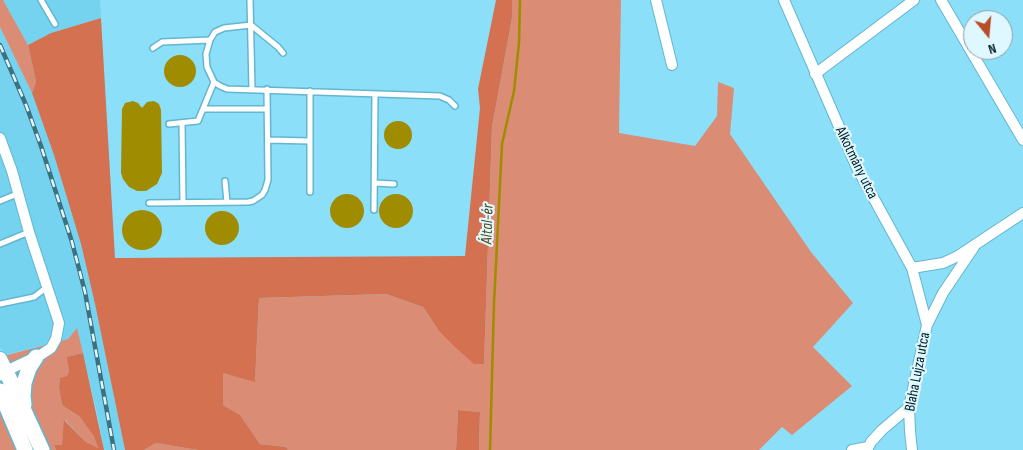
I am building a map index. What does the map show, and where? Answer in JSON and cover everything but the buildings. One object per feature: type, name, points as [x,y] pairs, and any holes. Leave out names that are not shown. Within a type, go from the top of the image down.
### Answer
[{"type":"main road","points":[[12,413],[23,396],[24,383],[29,368],[36,357]]},
{"type":"main road","points":[[2,368],[12,413],[23,447]]},
{"type":"main road","points":[[0,391],[12,413],[42,450]]},
{"type":"street","points":[[656,0],[672,65]]},
{"type":"street","name":"Alkotmány utca","points":[[784,0],[857,168],[912,268],[927,325]]},
{"type":"street","points":[[815,74],[914,0]]},
{"type":"street","points":[[941,0],[1023,140]]},
{"type":"street","points":[[0,138],[12,171],[17,194],[47,287],[57,312],[59,329],[51,348],[36,357],[2,368]]},
{"type":"street","name":"Blaha Lujza utca","points":[[912,268],[943,263],[974,247],[1022,216]]},
{"type":"street","name":"Blaha Lujza utca","points":[[912,450],[909,406],[927,325],[944,293],[974,247]]},
{"type":"street","points":[[852,450],[867,449],[882,430],[909,406]]},
{"type":"lane","points":[[41,0],[55,24]]},
{"type":"lane","points":[[250,0],[252,89]]},
{"type":"lane","points":[[283,53],[251,26],[221,28],[215,32],[210,40],[206,60],[208,72],[214,82],[227,89],[440,96],[449,100],[455,106]]},
{"type":"lane","points":[[154,48],[162,42],[210,40]]},
{"type":"lane","points":[[169,124],[198,121],[214,82]]},
{"type":"lane","points":[[149,203],[253,201],[266,190],[268,180],[267,89]]},
{"type":"lane","points":[[310,91],[310,192]]},
{"type":"lane","points":[[374,210],[375,94]]},
{"type":"lane","points":[[204,109],[267,109]]},
{"type":"lane","points":[[182,123],[183,202]]},
{"type":"lane","points":[[268,140],[310,141]]},
{"type":"lane","points":[[225,181],[227,202]]},
{"type":"lane","points":[[374,183],[394,184]]},
{"type":"lane","points":[[0,201],[17,194]]},
{"type":"lane","points":[[0,244],[29,232]]},
{"type":"lane","points":[[0,304],[34,297],[47,287]]},
{"type":"shaded area","points":[[0,0],[3,0],[28,45],[36,82],[32,93],[0,27]]},
{"type":"shaded area","points":[[3,0],[100,0],[101,18],[51,33],[28,45]]},
{"type":"shaded area","points":[[496,0],[512,0],[512,18],[492,127],[484,364],[474,364],[454,346],[439,331],[423,307],[386,294],[259,298],[255,382],[223,373],[223,405],[240,415],[260,444],[286,447],[288,450],[198,450],[156,443],[144,450],[125,450],[81,244],[54,155],[32,93],[36,82],[28,45],[51,33],[101,18],[115,258],[465,256],[480,108],[478,89]]},
{"type":"shaded area","points":[[512,0],[621,0],[619,133],[695,146],[717,116],[718,82],[734,88],[730,134],[811,252],[853,303],[813,347],[852,386],[792,435],[782,427],[759,450],[479,450],[480,412],[458,410],[456,450],[288,450],[286,447],[260,444],[240,415],[223,405],[223,373],[255,381],[259,298],[386,294],[423,307],[439,331],[484,363],[492,127],[512,18]]},
{"type":"shaded area","points":[[0,27],[32,93],[54,155],[81,244],[125,450],[104,450],[77,329],[68,339],[5,355],[0,347]]},
{"type":"shaded area","points":[[180,55],[186,56],[191,60],[195,65],[195,77],[191,82],[186,86],[180,87],[174,86],[169,82],[165,77],[164,71],[165,65],[169,60],[174,56]]},
{"type":"shaded area","points":[[133,101],[142,108],[147,102],[154,101],[159,104],[161,110],[162,173],[157,184],[146,191],[137,191],[129,187],[121,173],[122,109],[125,103]]},
{"type":"shaded area","points":[[398,121],[408,125],[412,135],[408,145],[398,149],[388,145],[384,135],[388,125]]},
{"type":"shaded area","points":[[347,194],[354,195],[359,199],[363,204],[363,218],[359,223],[354,227],[347,228],[340,227],[335,223],[331,218],[330,211],[331,204],[335,199],[340,195]]},
{"type":"shaded area","points":[[396,194],[403,195],[408,199],[412,204],[412,218],[408,223],[403,227],[396,228],[389,227],[384,223],[380,218],[379,211],[380,204],[384,199],[389,195]]},
{"type":"shaded area","points":[[146,210],[153,213],[159,219],[162,230],[161,238],[153,247],[146,250],[138,250],[131,247],[123,238],[122,226],[125,219],[134,211]]},
{"type":"shaded area","points":[[222,211],[229,212],[234,216],[238,221],[238,235],[234,240],[229,244],[222,245],[215,244],[210,240],[206,235],[205,228],[206,221],[210,216],[215,212]]},
{"type":"shaded area","points":[[77,328],[83,353],[68,357],[69,371],[67,376],[60,379],[59,388],[62,405],[80,417],[95,436],[98,449],[86,442],[65,420],[62,445],[54,445],[56,450],[0,450],[0,357],[68,339]]},
{"type":"shaded area","points":[[83,353],[104,450],[56,450],[54,445],[62,445],[64,420],[86,442],[98,448],[94,436],[80,417],[62,405],[59,388],[60,378],[67,376],[69,371],[67,357]]},
{"type":"shaded area","points":[[458,410],[480,412],[479,450],[456,450]]},
{"type":"shaded area","points":[[156,443],[198,450],[144,450]]},
{"type":"waterway","name":"Által-ér","points":[[490,450],[494,303],[502,144],[514,91],[519,43],[520,0]]},
{"type":"railway","points":[[0,45],[26,105],[41,146],[72,242],[85,292],[114,450]]}]
